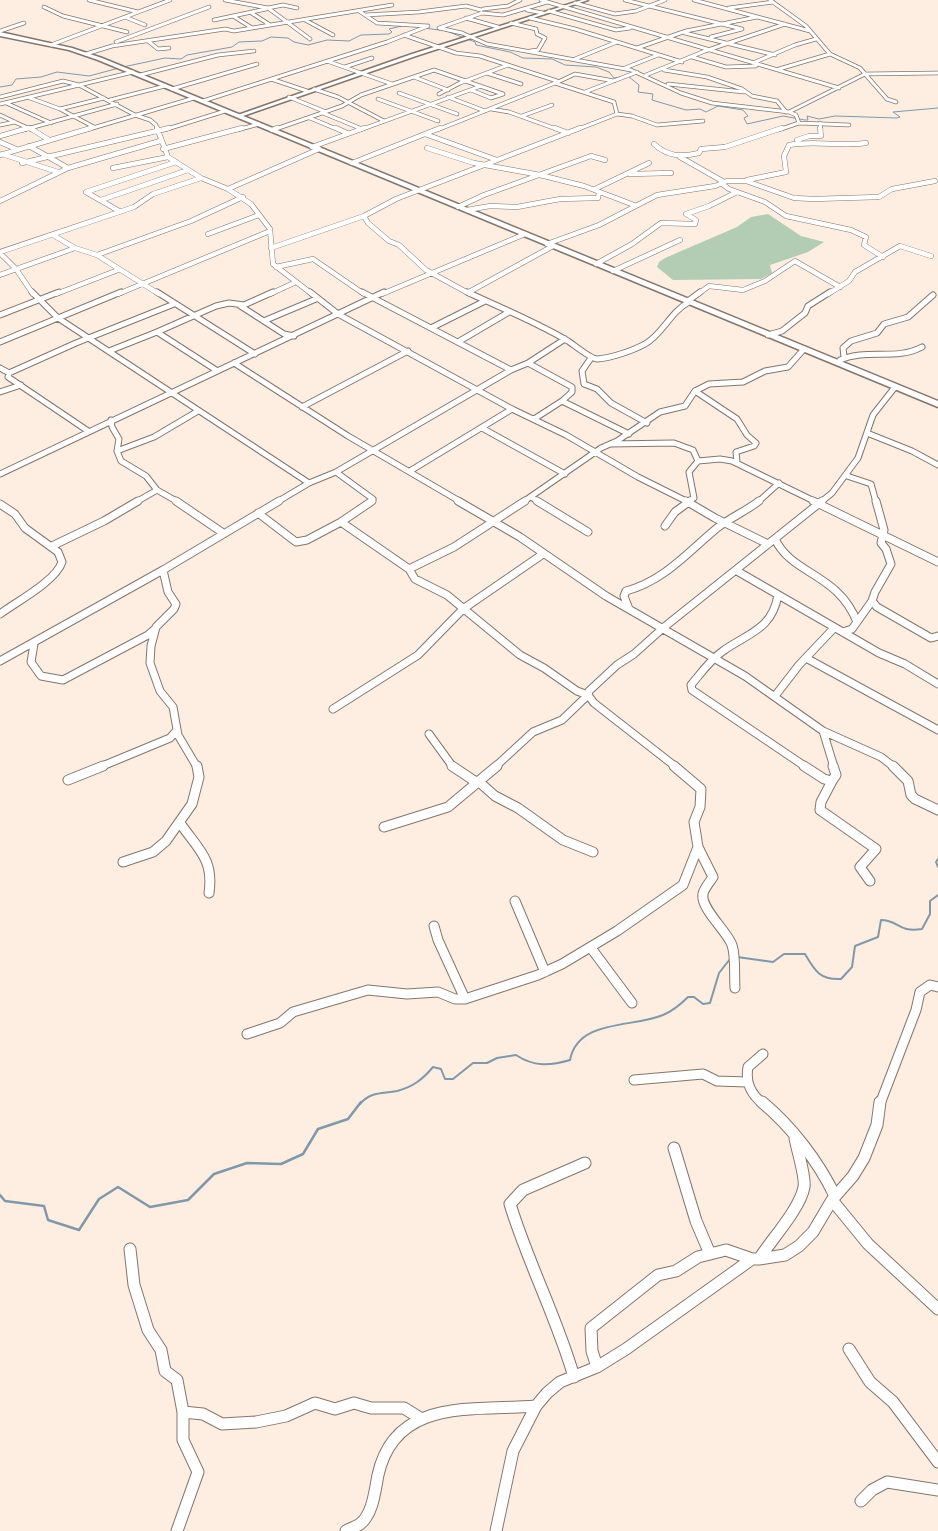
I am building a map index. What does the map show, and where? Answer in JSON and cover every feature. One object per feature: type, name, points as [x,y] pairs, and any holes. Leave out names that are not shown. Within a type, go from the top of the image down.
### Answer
[{"type":"main road","points":[[0,32],[86,54],[137,74],[938,404]]},
{"type":"street","points":[[89,0],[139,12]]},
{"type":"street","points":[[51,45],[170,0]]},
{"type":"street","points":[[225,0],[268,9],[310,39]]},
{"type":"street","points":[[439,28],[482,11],[508,6],[520,0]]},
{"type":"street","points":[[541,0],[630,28],[839,88]]},
{"type":"street","points":[[501,16],[555,0]]},
{"type":"street","points":[[238,116],[306,91],[498,27],[586,0]]},
{"type":"street","points":[[625,0],[742,29],[711,37],[711,39]]},
{"type":"street","points":[[575,3],[612,13],[625,12],[665,0]]},
{"type":"street","points":[[694,0],[810,31]]},
{"type":"street","points":[[702,2],[714,0]]},
{"type":"street","points":[[727,9],[771,1],[803,23],[830,54],[860,68],[887,99],[896,102]]},
{"type":"street","points":[[378,8],[382,2]]},
{"type":"street","points":[[98,50],[225,29],[234,31],[392,5]]},
{"type":"street","points":[[225,29],[214,20],[283,6],[297,8]]},
{"type":"street","points":[[365,15],[419,12],[466,6],[522,20]]},
{"type":"street","points":[[508,6],[546,12],[619,31]]},
{"type":"street","points":[[44,7],[63,16],[127,32]]},
{"type":"street","points":[[86,54],[209,8]]},
{"type":"street","points":[[359,11],[376,22],[439,28],[487,44],[625,68],[712,103],[787,112],[796,115],[799,123]]},
{"type":"street","points":[[250,12],[270,25]]},
{"type":"street","points":[[609,21],[625,15],[625,12]]},
{"type":"street","points":[[233,16],[252,28]]},
{"type":"street","points":[[125,17],[145,25]]},
{"type":"street","points":[[637,48],[682,33],[757,17]]},
{"type":"street","points":[[466,18],[498,27]]},
{"type":"street","points":[[530,18],[682,62]]},
{"type":"street","points":[[305,20],[322,31],[333,35]]},
{"type":"street","points":[[0,32],[24,23]]},
{"type":"street","points":[[511,24],[536,30],[537,34],[545,38],[538,50],[526,52]]},
{"type":"street","points":[[646,75],[709,50],[785,24]]},
{"type":"street","points":[[203,102],[428,26]]},
{"type":"street","points":[[600,37],[630,28]]},
{"type":"street","points":[[682,33],[775,55]]},
{"type":"street","points":[[404,35],[440,47],[508,65],[614,102],[618,111],[617,114]]},
{"type":"street","points":[[753,63],[795,45],[816,39]]},
{"type":"street","points":[[148,41],[158,49],[169,48]]},
{"type":"street","points":[[572,60],[617,42]]},
{"type":"street","points":[[0,104],[229,52],[254,50]]},
{"type":"street","points":[[625,68],[658,54]]},
{"type":"street","points":[[777,69],[830,54]]},
{"type":"street","points":[[692,57],[726,68],[760,66]]},
{"type":"street","points":[[345,67],[372,58]]},
{"type":"street","points":[[327,61],[392,84]]},
{"type":"street","points":[[110,100],[257,64]]},
{"type":"street","points":[[508,65],[466,81],[439,94],[487,110],[498,109],[522,116],[568,133]]},
{"type":"street","points":[[272,130],[310,118],[347,103],[361,95],[434,70],[503,94],[491,98],[471,90]]},
{"type":"street","points":[[659,70],[697,74],[742,89],[752,96],[774,99],[787,112]]},
{"type":"street","points":[[585,92],[637,72]]},
{"type":"street","points":[[487,73],[521,84]]},
{"type":"street","points":[[787,112],[865,74],[938,73]]},
{"type":"street","points":[[352,163],[575,74],[614,81]]},
{"type":"street","points":[[414,77],[448,90]]},
{"type":"street","points":[[271,79],[306,91]]},
{"type":"street","points":[[0,96],[63,81],[78,85],[110,100],[135,115],[150,120],[156,125],[160,141],[168,157],[201,178],[228,189],[252,204],[268,224],[273,264],[316,299],[338,314],[512,409],[534,419],[595,454],[726,523],[771,542],[784,556],[810,569],[838,590],[855,612],[858,622]]},
{"type":"street","points":[[661,83],[748,93]]},
{"type":"street","points":[[228,189],[347,133],[412,112],[481,86]]},
{"type":"street","points":[[314,89],[338,97],[384,120]]},
{"type":"street","points":[[399,93],[457,114]]},
{"type":"street","points":[[28,97],[60,109],[94,127]]},
{"type":"street","points":[[290,97],[362,129]]},
{"type":"street","points":[[60,109],[104,98]]},
{"type":"street","points":[[1,154],[194,98]]},
{"type":"street","points":[[378,99],[438,122]]},
{"type":"street","points":[[6,103],[51,123]]},
{"type":"street","points":[[0,136],[117,104]]},
{"type":"street","points":[[522,116],[552,105]]},
{"type":"street","points":[[22,162],[187,124],[225,111]]},
{"type":"street","points":[[271,248],[364,216],[396,199],[421,191],[617,114],[632,116],[657,125],[703,121]]},
{"type":"street","points":[[0,115],[30,128],[49,140]]},
{"type":"street","points":[[310,118],[347,133]]},
{"type":"street","points":[[0,126],[15,122]]},
{"type":"street","points":[[680,157],[699,153],[701,149],[725,147],[799,123],[849,126]]},
{"type":"street","points":[[802,143],[796,140],[809,136],[822,136],[820,123]]},
{"type":"street","points":[[163,149],[258,124]]},
{"type":"street","points":[[425,134],[498,160]]},
{"type":"street","points":[[0,200],[68,168],[110,154],[160,141]]},
{"type":"street","points":[[0,142],[16,149]]},
{"type":"street","points":[[469,292],[550,245],[599,225],[634,205],[662,193],[715,186],[722,182],[746,181],[786,172],[784,163],[787,148],[793,144],[849,146],[866,143]]},
{"type":"street","points":[[654,144],[660,150],[680,157],[722,182],[724,187],[765,202],[786,216],[852,230],[866,237],[864,245],[883,257]]},
{"type":"street","points":[[29,146],[68,168]]},
{"type":"street","points":[[427,148],[446,156],[540,175],[594,189],[634,205]]},
{"type":"street","points":[[1,154],[58,172]]},
{"type":"street","points":[[458,207],[591,156],[605,160]]},
{"type":"street","points":[[113,168],[168,157]]},
{"type":"street","points":[[119,211],[86,192],[176,162]]},
{"type":"street","points":[[594,189],[649,163]]},
{"type":"street","points":[[101,200],[188,170]]},
{"type":"street","points":[[628,174],[660,171],[671,173]]},
{"type":"street","points":[[201,178],[153,194],[134,208],[119,211],[0,252],[16,269],[28,289],[58,318],[309,483]]},
{"type":"street","points":[[746,181],[788,196],[814,199],[878,197],[892,190],[935,181]]},
{"type":"street","points":[[467,210],[490,206],[517,207],[560,199],[598,198],[599,192]]},
{"type":"street","points":[[596,264],[632,244],[661,223],[695,224],[696,220],[686,214],[709,206],[737,192]]},
{"type":"street","points":[[97,255],[191,221],[243,197]]},
{"type":"street","points":[[208,234],[259,215]]},
{"type":"street","points":[[364,216],[368,223],[390,241],[399,245],[443,281],[565,339],[583,350],[591,358],[597,359],[645,344],[653,338],[676,310],[709,286],[743,290],[765,281],[795,261],[811,269],[816,275],[833,281],[840,287]]},
{"type":"street","points":[[0,342],[270,232]]},
{"type":"street","points":[[53,234],[75,248],[97,255],[118,270],[255,354]]},
{"type":"street","points":[[0,474],[216,370],[255,354],[338,314],[526,234]]},
{"type":"street","points":[[613,271],[680,240]]},
{"type":"street","points":[[768,335],[782,331],[805,313],[808,306],[849,281],[855,272],[883,257],[897,246],[931,256]]},
{"type":"street","points":[[0,276],[75,248]]},
{"type":"street","points":[[276,267],[305,259],[313,260],[372,299],[511,370]]},
{"type":"street","points":[[0,315],[118,270]]},
{"type":"street","points":[[239,305],[296,282]]},
{"type":"street","points":[[844,357],[843,348],[846,344],[872,336],[890,321],[900,321],[933,295]]},
{"type":"street","points":[[266,320],[316,299]]},
{"type":"street","points":[[431,328],[485,301]]},
{"type":"street","points":[[109,351],[222,303],[239,305],[266,320],[284,334],[294,336]]},
{"type":"street","points":[[8,373],[174,304]]},
{"type":"street","points":[[458,342],[509,312]]},
{"type":"street","points":[[157,332],[216,370]]},
{"type":"street","points":[[0,661],[34,644],[163,570],[309,483],[336,472],[511,370],[528,363],[565,339]]},
{"type":"street","points":[[836,362],[844,357],[868,354],[909,355],[922,347]]},
{"type":"street","points":[[409,569],[454,547],[494,522],[660,412],[685,406],[696,390],[709,384],[743,382],[765,371],[788,367],[793,364],[804,349]]},
{"type":"street","points":[[302,407],[408,351]]},
{"type":"street","points":[[591,358],[582,371],[584,384],[597,389],[612,403],[647,422]]},
{"type":"street","points":[[234,363],[302,407],[410,471],[481,516],[494,522],[629,609],[775,696],[823,731],[881,757],[901,772],[908,781],[911,795],[915,799],[938,810]]},
{"type":"street","points":[[528,363],[572,387],[572,392],[562,401],[534,419]]},
{"type":"street","points":[[0,368],[8,373],[8,377],[76,425],[88,431]]},
{"type":"street","points":[[0,392],[21,385]]},
{"type":"street","points":[[384,827],[448,807],[504,760],[532,732],[562,720],[588,695],[589,691],[605,675],[634,654],[663,628],[820,503],[847,476],[858,458],[874,415],[895,387]]},
{"type":"street","points":[[696,390],[737,419],[747,436],[756,443],[754,446],[738,450],[736,452],[737,462]]},
{"type":"street","points":[[562,401],[629,434]]},
{"type":"street","points":[[410,471],[512,409]]},
{"type":"street","points":[[117,452],[154,437],[198,411]]},
{"type":"street","points":[[111,420],[112,427],[119,439],[117,452],[121,461],[146,476],[157,490],[185,506],[223,533]]},
{"type":"street","points":[[482,428],[565,474]]},
{"type":"street","points":[[867,433],[912,451],[938,465]]},
{"type":"street","points":[[610,444],[678,444],[693,450],[698,461]]},
{"type":"street","points":[[665,526],[675,512],[690,503],[694,498],[689,472],[698,461],[726,459],[737,462],[837,510],[862,526],[883,534],[938,562]]},
{"type":"street","points":[[258,513],[296,542],[307,540],[370,504],[373,499],[336,472]]},
{"type":"street","points":[[843,632],[852,629],[858,622],[891,568],[890,558],[880,540],[883,534],[879,505],[871,484],[847,476]]},
{"type":"street","points":[[629,609],[624,596],[626,591],[644,586],[663,575],[719,527],[758,502],[779,483]]},
{"type":"street","points":[[52,546],[104,521],[157,490]]},
{"type":"street","points":[[531,497],[588,532]]},
{"type":"street","points":[[0,504],[15,514],[24,528],[52,546],[61,557],[60,568],[50,578],[0,614]]},
{"type":"street","points":[[341,522],[409,569],[415,580],[447,595],[520,655],[544,668],[577,691],[588,695],[594,703],[699,786],[702,794],[694,822],[698,847],[713,876],[703,893],[703,900],[715,920],[727,933],[733,948],[735,988]]},
{"type":"street","points":[[333,710],[418,655],[462,609],[543,554]]},
{"type":"street","points":[[34,644],[31,662],[41,676],[63,680],[148,635],[174,609],[176,604],[168,592],[163,570]]},
{"type":"street","points":[[737,571],[834,628],[938,684]]},
{"type":"street","points":[[778,595],[774,614],[764,626],[714,659],[691,685],[692,690],[824,779],[832,781]]},
{"type":"street","points":[[872,601],[877,607],[931,638],[938,636]]},
{"type":"street","points":[[123,862],[153,852],[166,841],[192,804],[197,791],[199,777],[197,765],[177,730],[173,707],[160,691],[153,675],[150,663],[151,646],[156,627]]},
{"type":"street","points":[[775,696],[834,628]]},
{"type":"street","points":[[806,658],[820,668],[853,682],[938,730]]},
{"type":"street","points":[[68,780],[170,738],[177,730]]},
{"type":"street","points":[[823,731],[836,774],[832,781],[832,789],[822,800],[820,810],[876,849],[860,867],[870,881]]},
{"type":"street","points":[[429,734],[452,766],[477,781],[495,796],[518,808],[563,840],[593,852]]},
{"type":"street","points":[[180,823],[189,838],[203,850],[211,864],[212,880],[209,893]]},
{"type":"street","points":[[247,1034],[280,1023],[293,1012],[368,990],[407,994],[438,992],[455,999],[465,999],[545,972],[591,948],[683,885],[698,847]]},
{"type":"street","points":[[515,900],[545,972]]},
{"type":"street","points":[[434,926],[438,940],[465,999]]},
{"type":"street","points":[[591,948],[632,1003]]},
{"type":"street","points":[[597,1367],[592,1351],[591,1328],[658,1275],[676,1271],[698,1257],[726,1250],[755,1259],[785,1255],[799,1246],[824,1216],[833,1198],[853,1176],[864,1158],[876,1124],[880,1101],[916,1010],[920,992],[930,985],[938,987]]},
{"type":"street","points":[[763,1054],[748,1067],[747,1082],[760,1103],[778,1116],[795,1136],[830,1184],[833,1198],[844,1218],[870,1246],[938,1309]]},
{"type":"street","points":[[634,1080],[702,1074],[724,1082],[747,1082]]},
{"type":"street","points":[[496,1531],[513,1451],[536,1406],[560,1382],[597,1367],[626,1349],[755,1259],[788,1220],[804,1187],[795,1136]]},
{"type":"street","points":[[674,1148],[688,1189],[696,1221],[710,1254]]},
{"type":"street","points":[[574,1377],[561,1332],[517,1230],[510,1204],[523,1190],[586,1162]]},
{"type":"street","points":[[130,1249],[134,1286],[141,1309],[148,1330],[161,1350],[165,1371],[177,1380],[182,1412],[183,1440],[198,1472],[177,1531]]},
{"type":"street","points":[[849,1349],[870,1382],[893,1402],[938,1462]]},
{"type":"street","points":[[182,1412],[203,1414],[222,1424],[256,1422],[286,1416],[315,1403],[335,1409],[354,1403],[371,1408],[404,1408],[420,1418]]},
{"type":"street","points":[[346,1531],[360,1523],[368,1514],[381,1464],[391,1440],[406,1425],[420,1418],[458,1409],[536,1406]]},
{"type":"street","points":[[861,1501],[872,1490],[887,1482],[938,1490]]},
{"type":"green space","points":[[768,214],[801,236],[824,242],[808,252],[770,265],[772,273],[761,279],[673,280],[657,267],[659,262],[665,258],[737,227],[751,217]]},
{"type":"waterway","points":[[123,67],[165,58],[181,59],[187,55],[232,47],[239,42],[262,41],[271,37],[288,38],[294,42],[308,45],[327,40],[349,41],[361,35],[389,34],[392,32],[389,29],[402,26]]},
{"type":"waterway","points":[[424,28],[439,30]]},
{"type":"waterway","points":[[449,32],[475,42],[476,45],[510,52],[523,58],[552,59],[565,65],[596,67],[609,72],[614,78],[621,77]]},
{"type":"waterway","points":[[0,87],[12,85],[16,79],[41,77],[57,72],[89,76],[119,68]]},
{"type":"waterway","points":[[628,76],[639,85],[638,92],[653,94],[652,100],[686,110],[700,109],[706,112],[718,106],[743,110],[748,116],[744,118],[747,124],[783,116],[805,120],[808,120],[807,116],[819,119],[835,116],[897,118],[900,117],[893,112],[938,108]]},
{"type":"waterway","points":[[938,859],[936,862],[938,867]]},
{"type":"waterway","points":[[737,957],[773,962],[784,954],[805,954],[812,965],[823,976],[841,979],[852,967],[855,946],[878,937],[881,920],[892,922],[903,928],[922,929],[930,914],[930,901],[938,895]]},
{"type":"waterway","points":[[360,1104],[373,1095],[397,1091],[413,1085],[433,1067],[441,1069],[445,1079],[453,1079],[473,1063],[487,1063],[497,1058],[516,1055],[529,1062],[542,1064],[570,1060],[575,1047],[595,1031],[663,1015],[676,1008],[688,997],[694,997],[703,1004],[710,1003],[719,973],[730,959]]},
{"type":"waterway","points":[[0,1195],[5,1201],[44,1206],[48,1220],[79,1230],[99,1199],[118,1187],[150,1207],[188,1200],[214,1174],[247,1163],[281,1164],[303,1154],[318,1129],[348,1119],[361,1102]]}]
